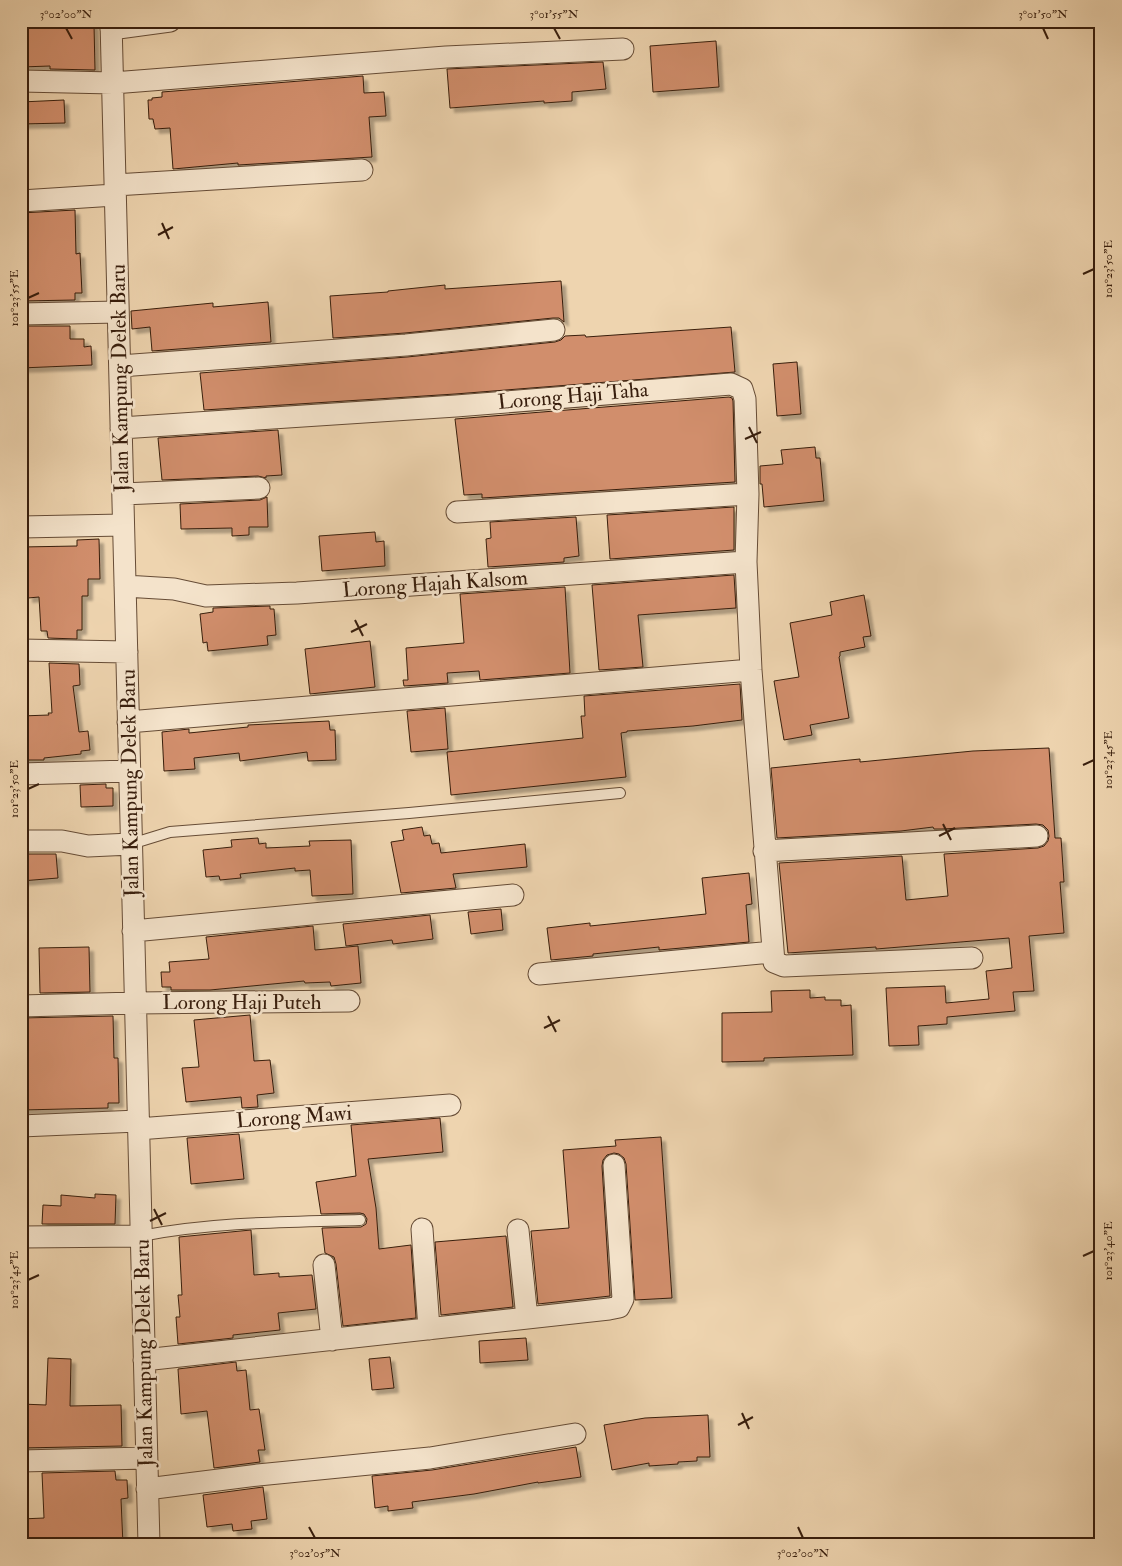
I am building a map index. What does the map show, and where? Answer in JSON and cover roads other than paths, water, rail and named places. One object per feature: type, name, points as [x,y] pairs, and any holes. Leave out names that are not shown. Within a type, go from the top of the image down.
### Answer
[{"type":"street","points":[[111,25],[170,21]]},
{"type":"street","name":"Jalan Kampung Delek Baru","points":[[111,25],[148,1545]]},
{"type":"street","points":[[21,81],[113,83],[446,57],[623,49]]},
{"type":"street","points":[[21,201],[115,190],[362,170]]},
{"type":"street","points":[[21,314],[118,312]]},
{"type":"street","points":[[120,366],[406,345],[554,330]]},
{"type":"street","name":"Lorong Haji Taha","points":[[121,428],[456,406],[731,384],[742,390],[745,399],[748,494],[746,562],[751,670],[772,952]]},
{"type":"street","points":[[123,494],[259,488]]},
{"type":"street","points":[[457,512],[748,494]]},
{"type":"street","points":[[21,527],[124,525]]},
{"type":"street","name":"Lorong Hajah Kalsom","points":[[125,586],[174,589],[206,596],[297,593],[746,562]]},
{"type":"street","points":[[21,650],[127,652]]},
{"type":"street","points":[[128,722],[751,670]]},
{"type":"street","points":[[21,774],[130,771]]},
{"type":"street","points":[[764,851],[1037,836]]},
{"type":"street","points":[[21,841],[62,841],[88,846],[131,844]]},
{"type":"street","points":[[133,932],[513,895]]},
{"type":"street","points":[[539,974],[772,952],[774,962],[784,966],[972,958]]},
{"type":"street","name":"Lorong Haji Puteh","points":[[21,1006],[135,1003],[349,1002]]},
{"type":"street","name":"Lorong Mawi","points":[[21,1126],[138,1125],[450,1105]]},
{"type":"street","points":[[144,1360],[618,1307],[623,1299],[614,1165]]},
{"type":"street","points":[[422,1229],[429,1329]]},
{"type":"street","points":[[518,1230],[527,1318]]},
{"type":"street","points":[[21,1236],[141,1236]]},
{"type":"street","points":[[324,1265],[332,1340]]},
{"type":"street","points":[[147,1489],[258,1475],[430,1458],[575,1434]]},
{"type":"street","points":[[21,1461],[146,1458]]},
{"type":"lane","points":[[131,844],[170,832],[409,813],[620,792]]},
{"type":"lane","points":[[141,1236],[180,1228],[280,1222],[360,1220]]}]
